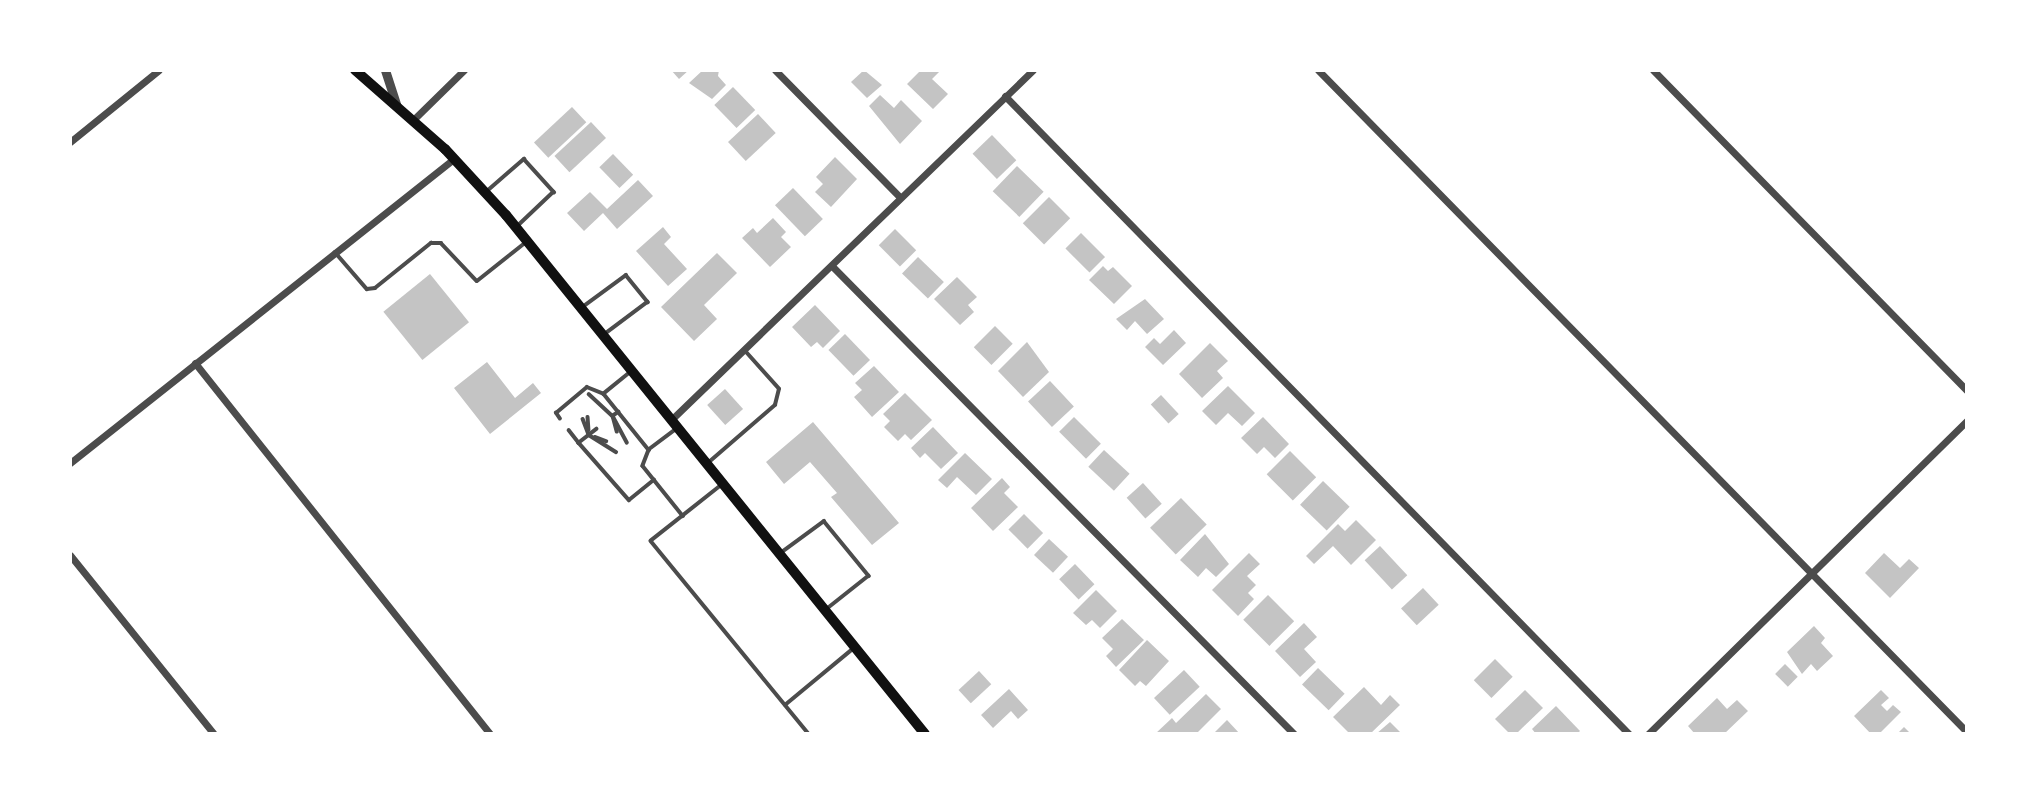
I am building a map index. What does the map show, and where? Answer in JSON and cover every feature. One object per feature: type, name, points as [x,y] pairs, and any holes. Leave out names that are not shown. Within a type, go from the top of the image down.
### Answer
[{"type":"main road","points":[[355,70],[453,159],[528,241],[925,734]]},
{"type":"street","points":[[70,142],[159,70]]},
{"type":"street","points":[[385,70],[397,106]]},
{"type":"street","points":[[413,120],[464,70]]},
{"type":"street","points":[[775,70],[900,197]]},
{"type":"street","points":[[675,423],[744,350],[1033,70]]},
{"type":"street","points":[[1318,70],[1967,732]]},
{"type":"street","points":[[1653,70],[1967,391]]},
{"type":"street","points":[[1005,96],[1629,734]]},
{"type":"street","points":[[70,463],[453,159]]},
{"type":"street","points":[[832,266],[1294,734]]},
{"type":"street","points":[[195,363],[490,734]]},
{"type":"street","points":[[1648,734],[1967,420]]},
{"type":"street","points":[[70,555],[214,734]]},
{"type":"lane","points":[[485,193],[524,159],[532,167],[554,192],[516,228]]},
{"type":"lane","points":[[335,252],[367,289],[375,288],[431,243],[441,243],[477,281],[528,241]]},
{"type":"lane","points":[[582,308],[626,275],[648,302],[604,335]]},
{"type":"lane","points":[[707,463],[775,405],[779,389],[744,350]]},
{"type":"lane","points":[[604,394],[633,371]]},
{"type":"lane","points":[[560,419],[556,413],[587,387],[604,394],[649,450]]},
{"type":"lane","points":[[589,394],[613,416],[627,442]]},
{"type":"lane","points":[[599,407],[613,416],[617,431]]},
{"type":"lane","points":[[608,419],[618,412]]},
{"type":"lane","points":[[585,418],[589,435],[616,452]]},
{"type":"lane","points":[[675,423],[649,450],[643,467],[684,516]]},
{"type":"lane","points":[[579,443],[597,429]]},
{"type":"lane","points":[[569,430],[629,500],[654,480]]},
{"type":"lane","points":[[589,435],[606,441]]},
{"type":"lane","points":[[723,483],[652,541],[809,734]]},
{"type":"lane","points":[[780,553],[824,521],[869,576],[825,610]]},
{"type":"lane","points":[[785,705],[855,647]]},
{"type":"building","points":[[671,70],[689,70],[679,79]]},
{"type":"building","points":[[703,70],[719,70],[718,76],[726,85],[712,99],[689,83]]},
{"type":"building","points":[[864,70],[882,85],[867,98],[851,82]]},
{"type":"building","points":[[921,70],[941,70],[932,79],[948,94],[933,109],[907,84]]},
{"type":"building","points":[[733,87],[755,110],[737,128],[714,105]]},
{"type":"building","points":[[880,95],[894,108],[901,100],[922,121],[900,144],[869,106]]},
{"type":"building","points":[[572,107],[586,122],[548,158],[534,142]]},
{"type":"building","points":[[758,114],[776,133],[746,161],[728,142]]},
{"type":"building","points":[[591,122],[606,138],[569,172],[554,156]]},
{"type":"building","points":[[992,135],[1016,160],[997,179],[973,154]]},
{"type":"building","points":[[613,154],[633,175],[619,188],[599,167]]},
{"type":"building","points":[[835,157],[857,179],[831,207],[815,192],[823,184],[816,177]]},
{"type":"building","points":[[1017,166],[1044,192],[1019,217],[993,191]]},
{"type":"building","points":[[638,180],[653,196],[617,229],[603,213],[584,231],[567,213],[590,192],[607,209]]},
{"type":"building","points":[[793,188],[823,219],[805,236],[775,205]]},
{"type":"building","points":[[1049,197],[1070,218],[1044,244],[1023,223]]},
{"type":"building","points":[[773,218],[786,232],[781,237],[791,247],[770,267],[742,238],[753,228],[757,233]]},
{"type":"building","points":[[663,227],[671,237],[664,244],[687,269],[668,286],[636,251]]},
{"type":"building","points":[[895,229],[916,250],[900,266],[879,245]]},
{"type":"building","points":[[1081,233],[1105,257],[1089,273],[1065,249]]},
{"type":"building","points":[[717,253],[737,273],[704,305],[717,319],[694,341],[661,307]]},
{"type":"building","points":[[918,257],[944,282],[928,299],[902,274]]},
{"type":"building","points":[[1103,266],[1108,271],[1113,267],[1132,286],[1114,304],[1089,280]]},
{"type":"building","points":[[430,274],[469,322],[422,360],[383,312]]},
{"type":"building","points":[[957,277],[977,297],[968,305],[974,312],[960,325],[934,299]]},
{"type":"building","points":[[1145,299],[1164,319],[1147,334],[1135,321],[1127,330],[1116,319]]},
{"type":"building","points":[[815,305],[840,331],[823,348],[817,342],[811,347],[792,327]]},
{"type":"building","points":[[995,326],[1013,344],[991,365],[974,347]]},
{"type":"building","points":[[1174,330],[1186,343],[1163,365],[1145,347],[1154,338],[1160,344]]},
{"type":"building","points":[[845,334],[870,360],[853,376],[828,350]]},
{"type":"building","points":[[1027,342],[1049,372],[1023,397],[998,371]]},
{"type":"building","points":[[1210,343],[1228,361],[1217,371],[1223,378],[1202,398],[1179,374]]},
{"type":"building","points":[[487,362],[515,398],[533,383],[541,393],[490,434],[454,388]]},
{"type":"building","points":[[874,366],[899,392],[872,417],[854,397],[862,390],[855,383]]},
{"type":"building","points":[[1050,381],[1074,407],[1052,427],[1028,401]]},
{"type":"building","points":[[1228,386],[1255,413],[1242,426],[1228,413],[1216,425],[1202,411]]},
{"type":"building","points":[[725,389],[743,409],[725,425],[707,405]]},
{"type":"building","points":[[905,393],[932,420],[911,440],[905,434],[898,441],[884,427],[890,421],[883,414]]},
{"type":"building","points":[[1161,395],[1179,414],[1168,424],[1151,405]]},
{"type":"building","points":[[1074,417],[1101,444],[1086,459],[1059,432]]},
{"type":"building","points":[[1263,417],[1289,444],[1275,458],[1264,447],[1257,454],[1241,438]]},
{"type":"building","points":[[813,422],[899,523],[872,545],[831,497],[837,493],[810,462],[784,484],[766,462]]},
{"type":"building","points":[[933,427],[958,453],[941,469],[925,453],[920,458],[911,448]]},
{"type":"building","points":[[1104,450],[1130,474],[1114,491],[1088,467]]},
{"type":"building","points":[[1290,451],[1316,477],[1293,500],[1267,474]]},
{"type":"building","points":[[965,453],[992,479],[976,495],[957,477],[947,488],[938,480]]},
{"type":"building","points":[[1002,478],[1010,487],[1004,493],[1018,507],[993,531],[971,508]]},
{"type":"building","points":[[1323,481],[1350,507],[1327,530],[1300,505]]},
{"type":"building","points":[[1143,483],[1162,504],[1145,519],[1127,498]]},
{"type":"building","points":[[1181,498],[1207,525],[1176,554],[1150,528]]},
{"type":"building","points":[[1024,514],[1043,533],[1028,549],[1008,530]]},
{"type":"building","points":[[1356,520],[1376,540],[1351,565],[1333,546],[1314,564],[1306,556],[1338,524],[1345,531]]},
{"type":"building","points":[[1205,534],[1229,564],[1216,577],[1206,568],[1198,577],[1180,560]]},
{"type":"building","points":[[1049,539],[1068,557],[1053,573],[1034,555]]},
{"type":"building","points":[[1380,546],[1407,575],[1392,590],[1365,560]]},
{"type":"building","points":[[1249,553],[1260,564],[1247,576],[1256,585],[1248,593],[1254,599],[1238,616],[1212,590]]},
{"type":"building","points":[[1884,553],[1900,568],[1909,559],[1919,568],[1890,598],[1865,573]]},
{"type":"building","points":[[1075,564],[1094,584],[1079,599],[1059,579]]},
{"type":"building","points":[[1423,588],[1439,605],[1417,625],[1401,608]]},
{"type":"building","points":[[1096,590],[1117,611],[1100,628],[1092,620],[1086,625],[1073,613]]},
{"type":"building","points":[[1268,595],[1294,621],[1269,646],[1243,620]]},
{"type":"building","points":[[1122,619],[1144,640],[1116,667],[1106,656],[1113,649],[1102,638]]},
{"type":"building","points":[[1304,623],[1317,637],[1304,649],[1316,662],[1300,677],[1275,651]]},
{"type":"building","points":[[1814,626],[1825,638],[1821,643],[1833,656],[1817,671],[1811,664],[1802,674],[1787,652]]},
{"type":"building","points":[[1147,640],[1169,661],[1146,686],[1140,681],[1135,686],[1119,670]]},
{"type":"building","points":[[1495,659],[1513,677],[1491,698],[1474,680]]},
{"type":"building","points":[[1785,664],[1798,677],[1788,687],[1775,674]]},
{"type":"building","points":[[1318,668],[1345,694],[1329,710],[1302,685]]},
{"type":"building","points":[[1184,670],[1200,687],[1170,715],[1154,698]]},
{"type":"building","points":[[979,671],[991,684],[971,703],[959,690]]},
{"type":"building","points":[[1364,687],[1381,705],[1390,695],[1400,705],[1370,734],[1350,734],[1333,717]]},
{"type":"building","points":[[1009,689],[1028,710],[1018,719],[1011,711],[993,728],[981,715]]},
{"type":"building","points":[[1525,690],[1543,708],[1516,734],[1510,734],[1495,719]]},
{"type":"building","points":[[1881,690],[1889,698],[1881,705],[1887,711],[1893,705],[1901,712],[1879,734],[1871,734],[1854,716]]},
{"type":"building","points":[[1206,694],[1221,709],[1196,734],[1155,734],[1172,718],[1176,723]]},
{"type":"building","points":[[1717,698],[1727,709],[1737,700],[1748,711],[1724,734],[1695,734],[1688,726]]},
{"type":"building","points":[[1556,706],[1580,731],[1577,734],[1536,734],[1532,729]]},
{"type":"building","points":[[1227,720],[1240,734],[1213,734]]},
{"type":"building","points":[[1390,722],[1402,734],[1376,734]]},
{"type":"building","points":[[1904,727],[1911,734],[1897,734]]}]
